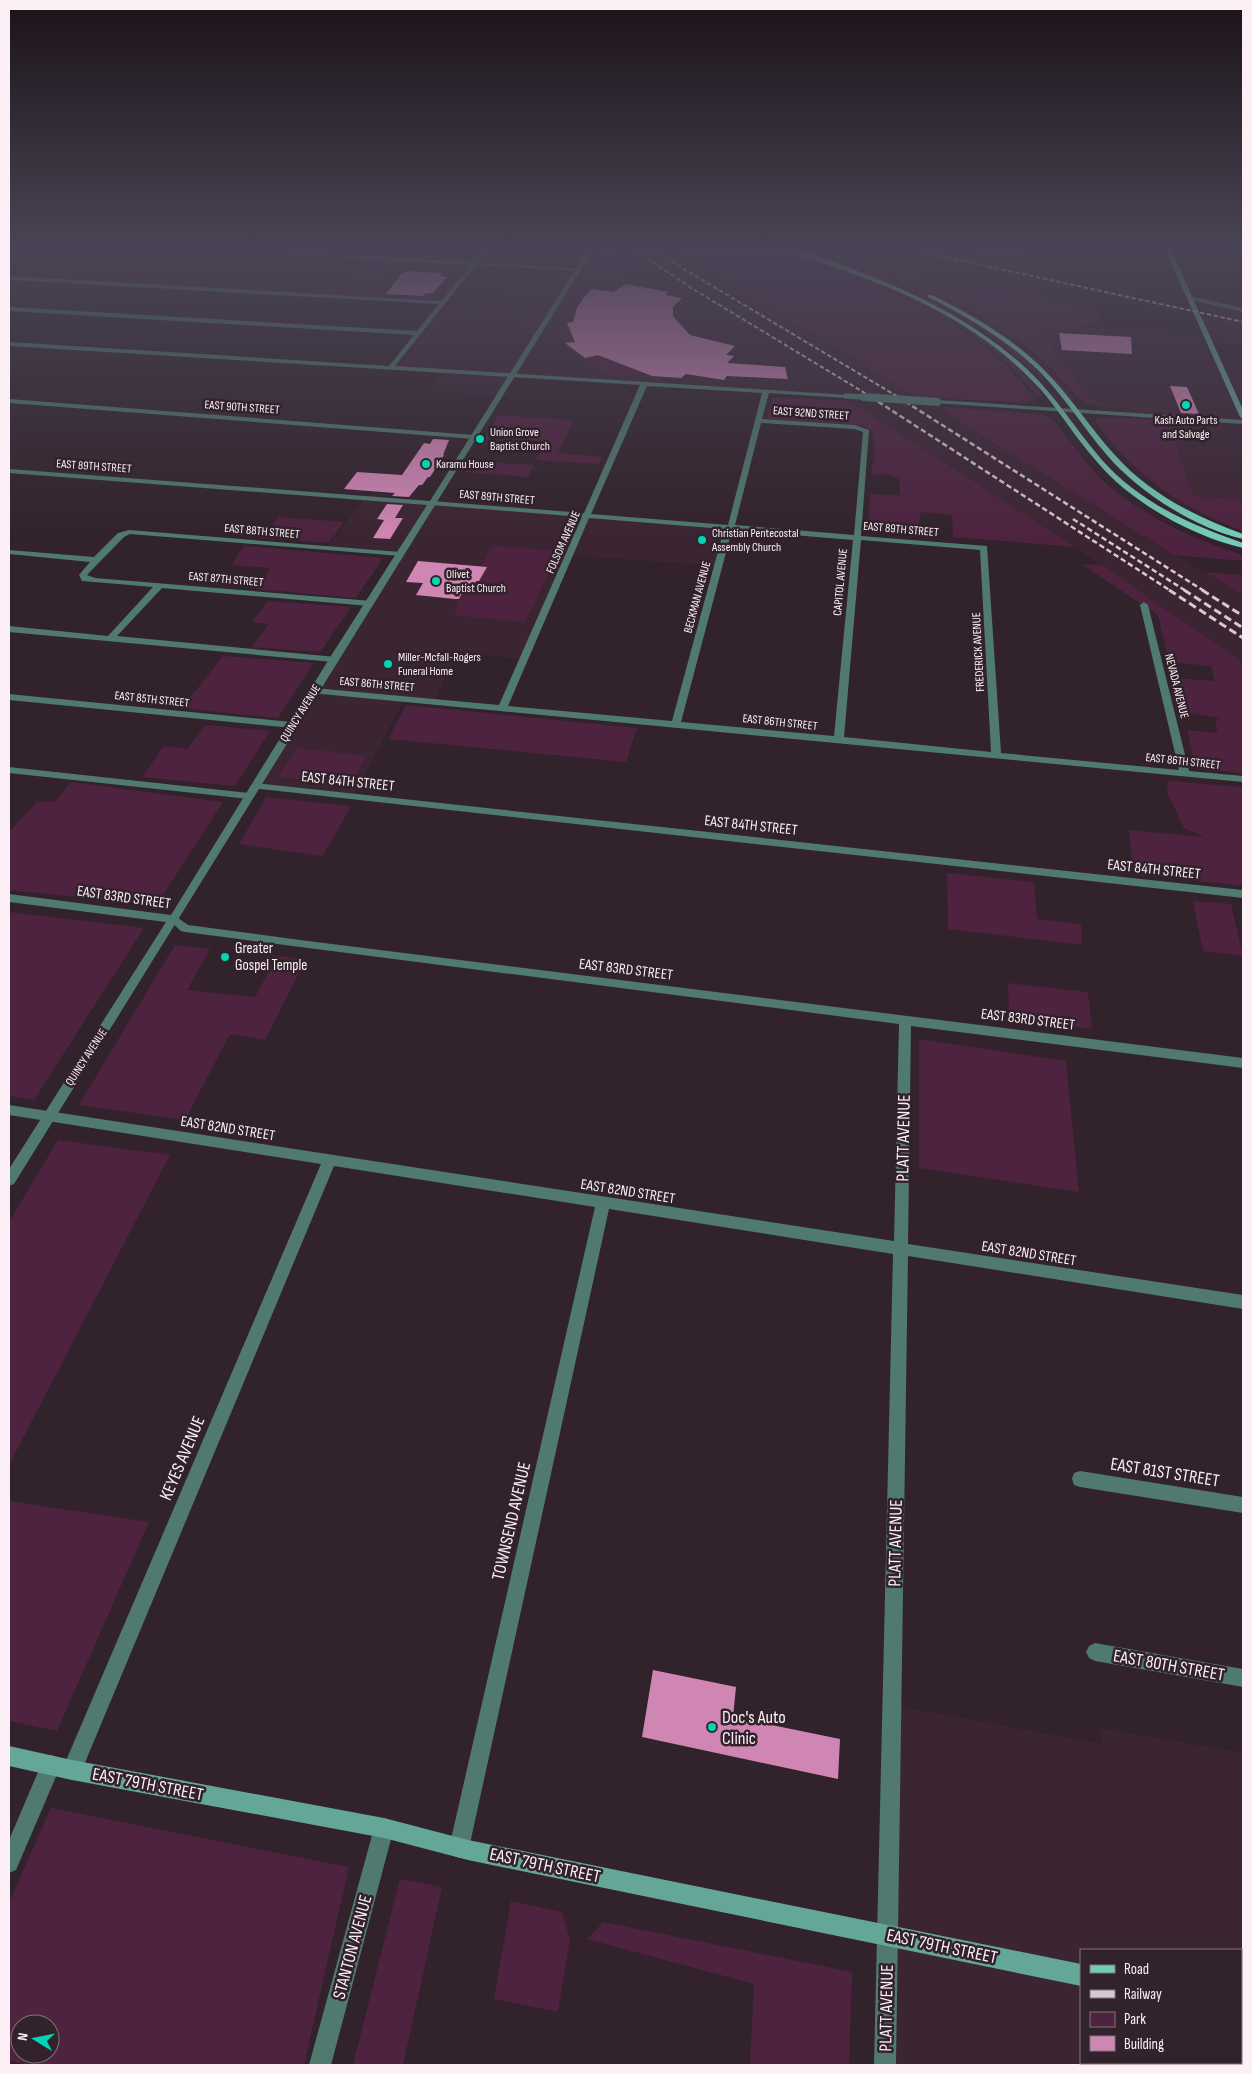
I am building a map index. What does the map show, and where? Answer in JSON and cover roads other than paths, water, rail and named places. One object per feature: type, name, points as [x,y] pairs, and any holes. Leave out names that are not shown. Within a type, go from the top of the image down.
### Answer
[{"type":"main road","points":[[994,344],[1043,389],[1101,464],[1138,496],[1187,524],[1243,546]]},
{"type":"main road","points":[[1011,344],[1050,379],[1118,464],[1142,485],[1163,500],[1195,517],[1243,537]]},
{"type":"main road","points":[[1210,344],[1243,417]]},
{"type":"main road","name":"EAST 79TH STREET","points":[[9,1756],[72,1770],[384,1828],[459,1848],[1080,1975]]},
{"type":"street","points":[[9,344],[1243,422]]},
{"type":"street","points":[[390,368],[410,344]]},
{"type":"street","name":"QUINCY AVENUE","points":[[9,1180],[174,919],[333,659],[532,344]]},
{"type":"street","name":"FOLSOM AVENUE","points":[[502,708],[644,384]]},
{"type":"street","name":"BECKMAN AVENUE","points":[[676,724],[726,532],[733,522],[766,391]]},
{"type":"street","name":"EAST 90TH STREET","points":[[9,402],[263,419],[474,437]]},
{"type":"street","name":"EAST 92ND STREET","points":[[758,421],[862,428]]},
{"type":"street","name":"CAPITOL AVENUE","points":[[839,740],[866,431],[862,428]]},
{"type":"street","name":"EAST 89TH STREET","points":[[9,470],[984,548]]},
{"type":"street","name":"EAST 88TH STREET","points":[[96,560],[122,535],[142,532],[400,554]]},
{"type":"street","name":"FREDERICK AVENUE","points":[[984,548],[996,755]]},
{"type":"street","points":[[9,552],[96,560]]},
{"type":"street","name":"EAST 87TH STREET","points":[[96,560],[83,575],[85,579],[369,603]]},
{"type":"street","points":[[111,638],[159,586]]},
{"type":"street","name":"NEVADA AVENUE","points":[[1144,605],[1185,774]]},
{"type":"street","name":"EAST 86TH STREET","points":[[9,629],[333,659]]},
{"type":"street","name":"EAST 86TH STREET","points":[[314,691],[1243,779]]},
{"type":"street","name":"EAST 85TH STREET","points":[[9,697],[292,725]]},
{"type":"street","points":[[9,770],[249,796]]},
{"type":"street","name":"EAST 84TH STREET","points":[[256,786],[1243,894]]},
{"type":"street","name":"EAST 83RD STREET","points":[[9,898],[174,919],[185,928],[1243,1063]]},
{"type":"street","name":"PLATT AVENUE","points":[[885,2065],[905,1020]]},
{"type":"street","name":"EAST 82ND STREET","points":[[9,1110],[1243,1302]]},
{"type":"street","name":"KEYES AVENUE","points":[[72,1770],[329,1161]]},
{"type":"street","name":"TOWNSEND AVENUE","points":[[459,1848],[603,1203]]},
{"type":"street","name":"EAST 81ST STREET","points":[[1080,1479],[1243,1505]]},
{"type":"street","name":"EAST 80TH STREET","points":[[1095,1652],[1243,1678]]},
{"type":"street","points":[[9,1863],[51,1765]]},
{"type":"street","name":"STANTON AVENUE","points":[[320,2065],[384,1828]]},
{"type":"railway","points":[[783,344],[873,398]]},
{"type":"railway","points":[[809,344],[900,398]]},
{"type":"railway","points":[[871,397],[1171,591]]},
{"type":"railway","points":[[898,397],[1204,591]]},
{"type":"railway","points":[[1073,519],[1186,591]]},
{"type":"railway","points":[[1169,590],[1243,638]]},
{"type":"railway","points":[[1184,590],[1243,628]]},
{"type":"railway","points":[[1202,590],[1243,616]]},
{"type":"place","name":"Kash Auto Parts and Salvage","points":[[1186,405]]},
{"type":"place","name":"Union Grove Baptist Church","points":[[480,439]]},
{"type":"place","name":"Karamu House","points":[[426,464]]},
{"type":"place","name":"Christian Pentecostal Assembly Church","points":[[702,540]]},
{"type":"place","name":"Olivet Baptist Church","points":[[436,581]]},
{"type":"place","name":"Miller-Mcfall-Rogers Funeral Home","points":[[388,664]]},
{"type":"place","name":"Greater Gospel Temple","points":[[225,957]]},
{"type":"place","name":"Doc's Auto Clinic","points":[[712,1727]]}]
